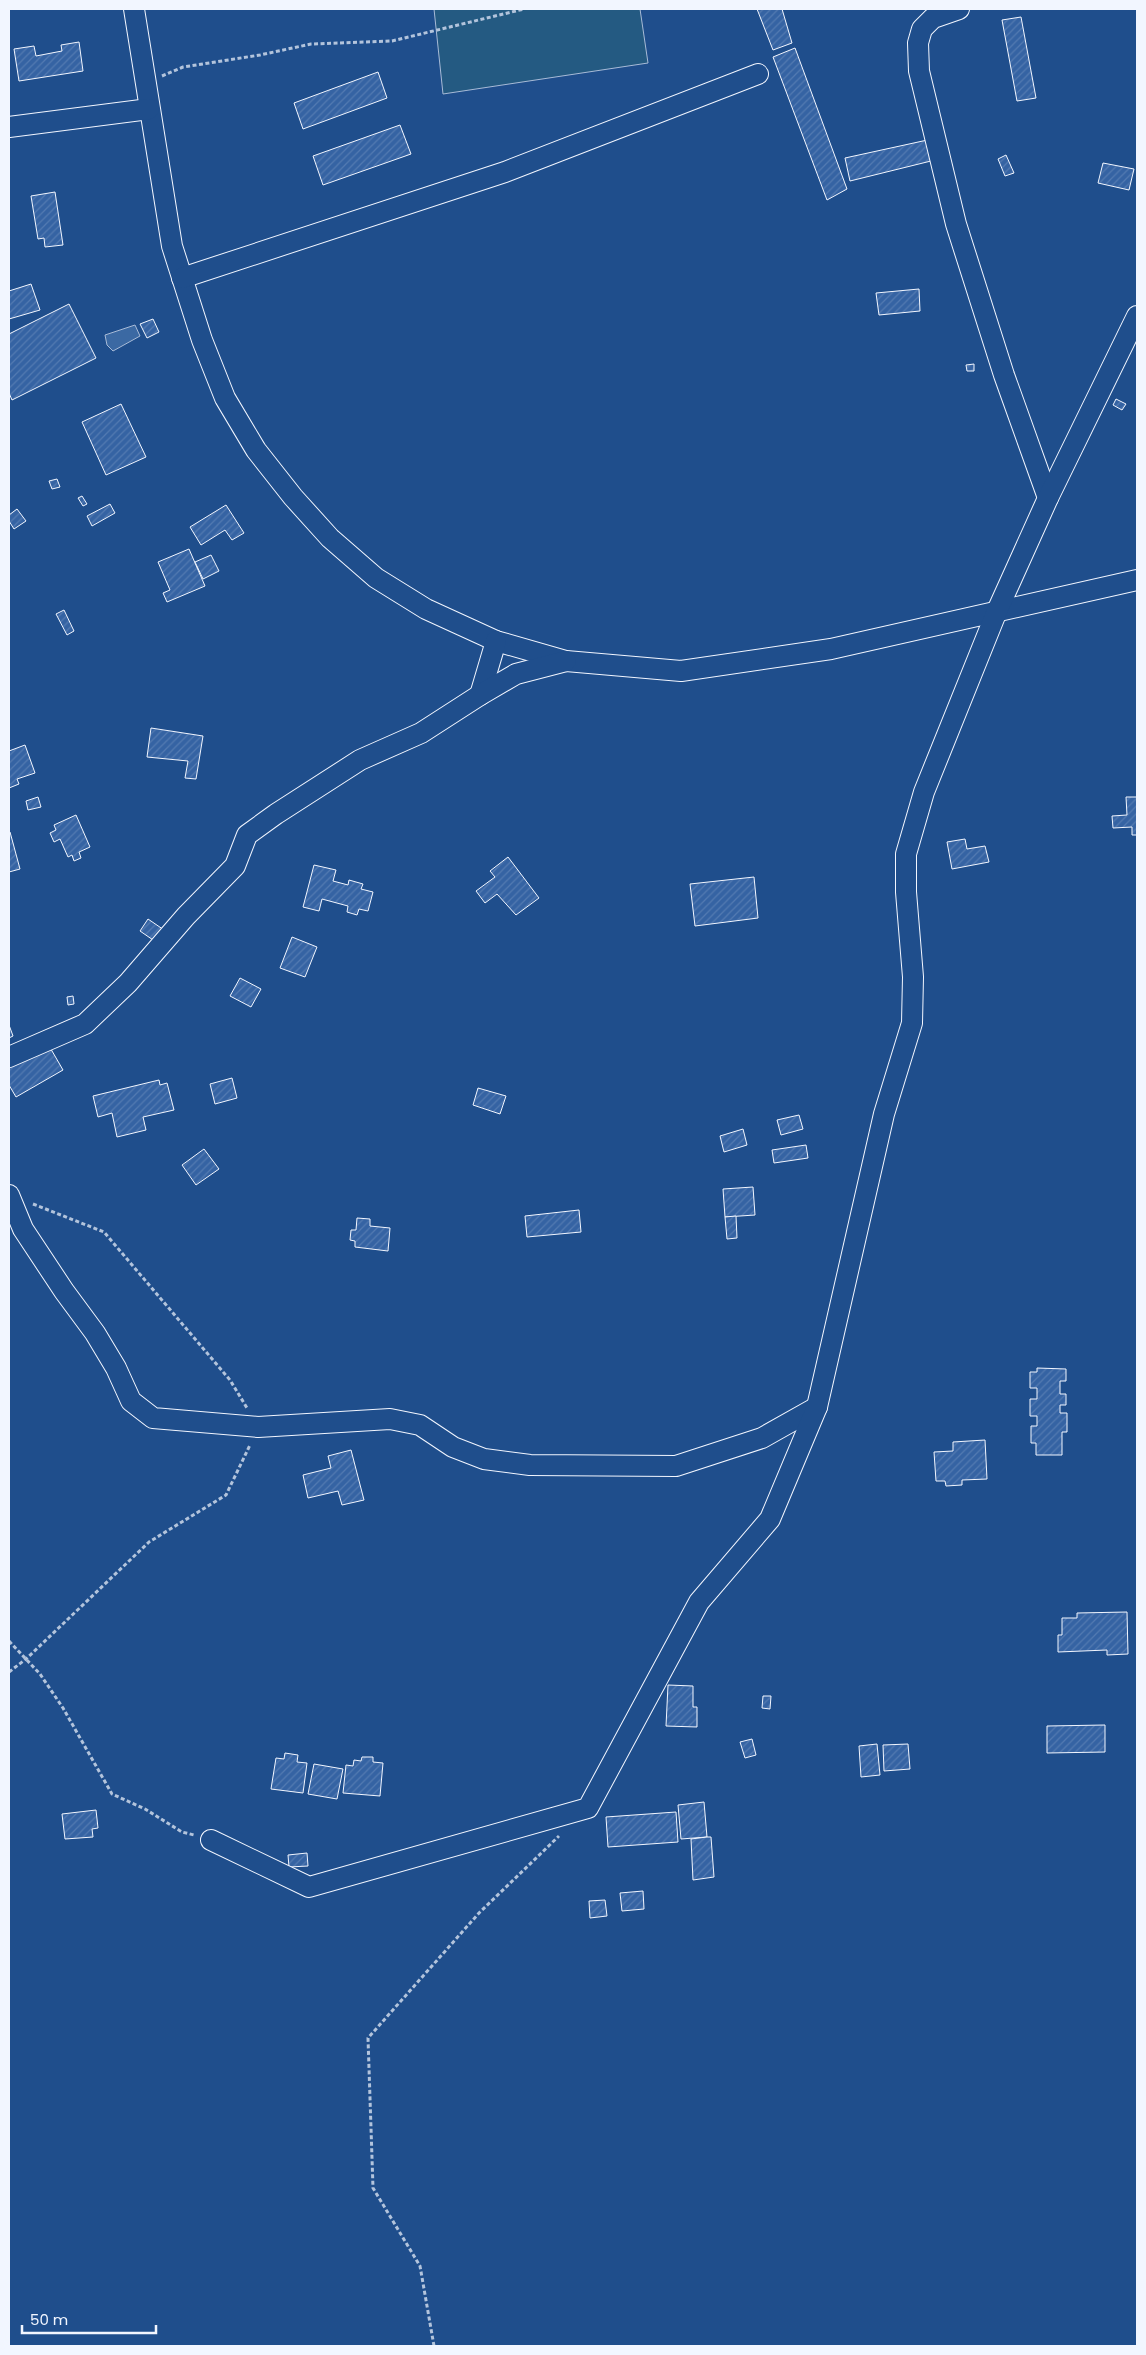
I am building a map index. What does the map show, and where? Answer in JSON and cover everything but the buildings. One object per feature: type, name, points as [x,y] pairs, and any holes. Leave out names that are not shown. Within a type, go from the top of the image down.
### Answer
[{"type":"street","points":[[134,9],[172,246],[202,340],[225,398],[256,450],[293,497],[330,538],[376,578],[426,609],[496,641],[566,660],[682,671],[831,649],[1137,580]]},
{"type":"street","points":[[958,9],[933,18],[922,29],[918,43],[919,71],[956,224],[1004,375],[1048,498]]},
{"type":"street","points":[[182,278],[505,172],[758,74]]},
{"type":"street","points":[[9,127],[149,109]]},
{"type":"street","points":[[211,1840],[309,1887],[588,1808],[699,1602],[770,1520],[817,1407],[884,1114],[912,1023],[913,977],[906,892],[906,854],[924,792],[997,611],[1048,498],[1137,316]]},
{"type":"street","points":[[480,695],[496,641]]},
{"type":"street","points":[[9,1057],[85,1024],[128,983],[186,916],[235,866],[247,835],[276,814],[360,760],[421,733],[516,674],[566,660]]},
{"type":"street","points":[[9,1195],[23,1229],[64,1291],[95,1333],[116,1368],[130,1401],[153,1418],[258,1427],[390,1419],[420,1425],[452,1447],[484,1459],[530,1464],[676,1466],[762,1438],[817,1407]]},
{"type":"path","points":[[146,84],[183,67],[260,55],[311,44],[392,41],[524,9]]},
{"type":"path","points":[[9,1641],[40,1674],[63,1708],[112,1794],[145,1809],[182,1832],[211,1840]]},
{"type":"path","points":[[434,2346],[420,2266],[373,2188],[368,2038],[479,1913],[561,1834]]},
{"type":"shaded area","points":[[434,9],[640,9],[648,63],[443,94]]},
{"type":"shaded area","points":[[135,325],[140,336],[113,351],[107,345],[105,335]]}]
